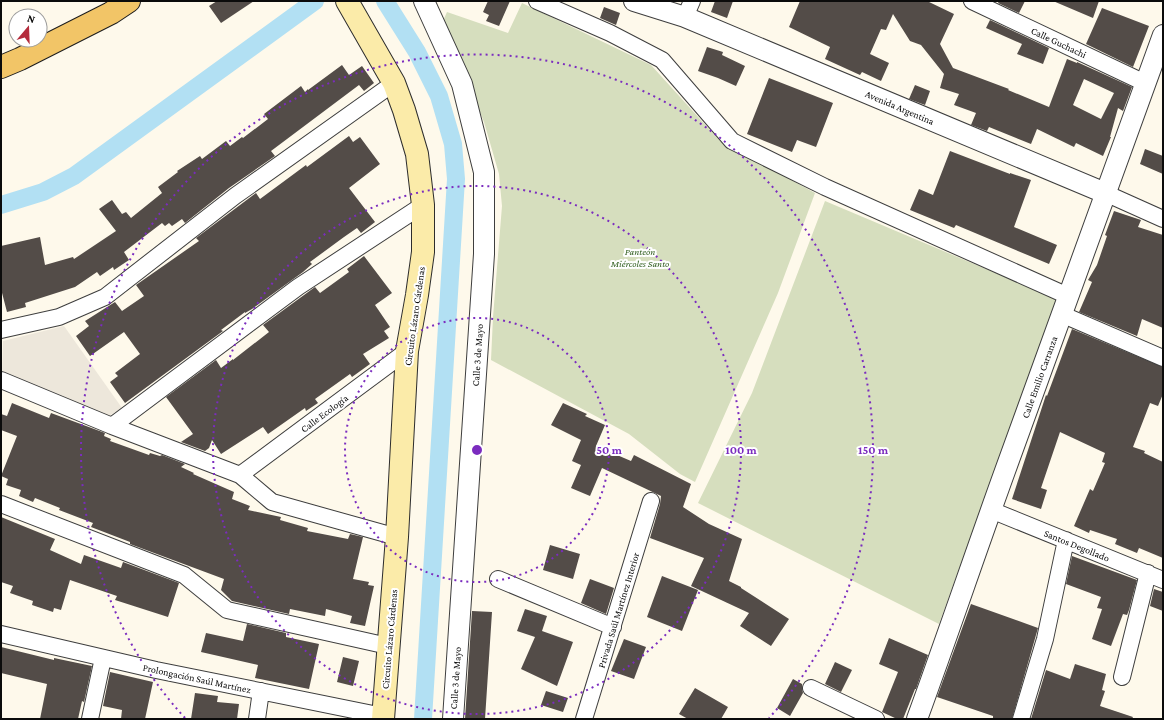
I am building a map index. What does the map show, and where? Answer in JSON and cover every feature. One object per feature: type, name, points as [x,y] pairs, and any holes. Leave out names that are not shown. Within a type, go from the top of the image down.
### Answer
[{"type":"main road","points":[[1,66],[20,59],[111,13],[129,1]]},
{"type":"main road","name":"Circuito Lázaro Cárdenas","points":[[347,1],[394,83],[417,154],[423,205],[422,252],[417,295],[407,351],[397,536],[388,646],[386,718]]},
{"type":"street","name":"Calle 3 de Mayo","points":[[424,1],[462,84],[484,172],[484,254],[453,719]]},
{"type":"street","points":[[537,1],[610,33],[662,60],[732,141],[1065,305],[1163,357]]},
{"type":"street","name":"Avenida Argentina","points":[[634,1],[688,9],[1163,219]]},
{"type":"street","name":"Calle Guchachi","points":[[972,1],[1145,83]]},
{"type":"street","name":"Calle Emilio Carranza","points":[[917,719],[1104,194],[1163,35]]},
{"type":"street","points":[[1,330],[59,318],[105,297],[236,196],[394,83]]},
{"type":"street","points":[[112,426],[298,287],[423,205]]},
{"type":"street","name":"Calle Ecología","points":[[240,475],[407,351]]},
{"type":"street","points":[[1,380],[112,426],[240,475],[272,502],[397,536]]},
{"type":"street","name":"Privada Saúl Martínez Interior","points":[[584,719],[651,501]]},
{"type":"street","points":[[1,504],[184,575],[227,610],[388,646]]},
{"type":"street","name":"Santos Degollado","points":[[991,510],[1163,580]]},
{"type":"street","points":[[1021,719],[1045,639],[1066,540]]},
{"type":"street","points":[[1122,677],[1148,573]]},
{"type":"street","points":[[498,579],[613,627]]},
{"type":"street","name":"Prolongación Saúl Martínez","points":[[1,634],[103,658],[386,718]]},
{"type":"street","points":[[90,719],[103,658]]},
{"type":"street","points":[[811,688],[876,719]]},
{"type":"street","points":[[257,719],[261,691]]},
{"type":"green space","name":"Panteón Miércoles Santo","points":[[522,3],[651,65],[720,141],[815,193],[778,293],[695,482],[680,474],[629,434],[491,360],[502,206],[499,174],[484,122],[443,21],[447,12],[508,33]]},
{"type":"green space","points":[[825,201],[1057,299],[939,624],[698,503],[752,393]]},
{"type":"shaded area","points":[[64,326],[122,408],[107,417],[2,374],[3,341]]},
{"type":"building","points":[[217,1],[254,1],[221,23],[209,6]]},
{"type":"building","points":[[488,1],[510,1],[499,26],[486,21],[489,15],[483,12]]},
{"type":"building","points":[[715,1],[733,1],[727,18],[711,12]]},
{"type":"building","points":[[800,1],[927,1],[954,14],[940,44],[953,68],[1009,89],[1008,90],[1049,107],[1067,59],[1077,62],[1132,87],[1123,111],[1118,108],[1111,137],[1103,156],[1076,143],[1074,147],[1037,129],[1031,144],[989,127],[987,131],[971,125],[976,113],[954,105],[959,94],[940,88],[944,74],[921,45],[910,41],[893,14],[886,30],[881,29],[870,54],[889,63],[881,81],[862,72],[860,75],[825,59],[830,47],[789,27]],"holes":[[[1084,79],[1114,93],[1101,119],[1073,105]]]},
{"type":"building","points":[[999,1],[1025,1],[1019,13],[998,3]]},
{"type":"building","points":[[1053,1],[1099,1],[1093,18]]},
{"type":"building","points":[[604,7],[620,13],[616,25],[600,18]]},
{"type":"building","points":[[1102,8],[1149,26],[1133,67],[1086,44]]},
{"type":"building","points":[[990,20],[1049,48],[1043,64],[1017,54],[1022,44],[986,28]]},
{"type":"building","points":[[707,47],[723,52],[722,55],[745,66],[736,86],[698,71]]},
{"type":"building","points":[[342,65],[349,75],[362,66],[374,83],[364,91],[359,85],[271,151],[275,156],[229,188],[185,223],[182,219],[172,226],[169,223],[165,226],[162,223],[124,252],[129,260],[114,270],[113,267],[100,276],[97,272],[75,287],[25,303],[26,307],[7,312],[1,289],[1,246],[40,237],[45,265],[73,257],[74,259],[116,231],[99,209],[112,200],[122,214],[126,212],[131,218],[162,193],[158,187],[178,172],[177,171],[200,156],[202,159],[226,141],[230,146],[242,137],[243,138],[268,119],[264,114],[301,86],[305,92]]},
{"type":"building","points":[[769,78],[833,103],[816,147],[797,140],[792,152],[747,134]]},
{"type":"building","points":[[915,85],[930,91],[925,105],[909,99]]},
{"type":"building","points":[[349,136],[353,142],[360,137],[380,164],[349,188],[375,222],[361,233],[357,228],[344,237],[310,262],[312,264],[303,272],[252,309],[245,312],[221,330],[223,331],[125,403],[110,382],[118,376],[115,373],[140,354],[124,332],[90,356],[76,336],[89,326],[85,321],[115,302],[122,311],[144,296],[136,285],[199,241],[196,238],[256,193],[260,199]]},
{"type":"building","points":[[1145,149],[1163,156],[1163,174],[1140,164]]},
{"type":"building","points":[[950,151],[1010,174],[1031,180],[1014,227],[1057,245],[1049,264],[956,225],[954,228],[910,210],[919,189],[933,195]]},
{"type":"building","points":[[1114,211],[1141,220],[1138,227],[1163,235],[1163,328],[1142,319],[1137,336],[1079,312],[1092,282],[1088,280],[1097,265],[1107,236],[1105,235]]},
{"type":"building","points":[[364,256],[392,293],[375,305],[390,327],[384,331],[389,338],[363,354],[370,364],[352,377],[350,374],[315,399],[318,403],[306,411],[305,408],[268,434],[263,427],[221,454],[212,440],[209,448],[205,451],[181,442],[193,434],[166,397],[216,360],[221,368],[233,360],[269,332],[263,325],[315,287],[320,293],[349,272],[347,269]]},
{"type":"building","points":[[1072,329],[1163,367],[1163,394],[1158,406],[1150,403],[1133,447],[1145,451],[1144,453],[1163,462],[1163,558],[1139,548],[1137,553],[1115,544],[1117,539],[1090,530],[1089,533],[1074,526],[1090,489],[1093,491],[1105,463],[1102,462],[1105,453],[1060,432],[1041,488],[1047,490],[1041,509],[1012,499],[1046,395],[1047,396]]},
{"type":"building","points":[[12,403],[49,418],[51,413],[105,433],[104,436],[111,439],[110,441],[149,455],[150,453],[160,456],[162,455],[185,464],[181,467],[194,473],[193,474],[234,492],[232,499],[250,506],[248,510],[281,517],[280,520],[308,528],[307,531],[348,539],[350,534],[363,537],[353,579],[369,582],[368,585],[374,586],[365,626],[350,623],[352,616],[326,609],[325,616],[290,609],[289,614],[232,601],[221,590],[224,579],[130,544],[130,542],[91,527],[93,523],[59,510],[60,508],[35,498],[33,502],[19,496],[21,490],[6,485],[8,479],[1,476],[17,436],[1,430],[1,414],[7,416]]},
{"type":"building","points":[[563,403],[587,414],[585,416],[605,425],[596,446],[631,461],[634,455],[691,484],[683,507],[709,524],[742,539],[729,581],[741,587],[789,619],[771,646],[740,626],[749,613],[691,586],[704,558],[650,538],[661,496],[602,468],[590,496],[571,488],[581,465],[572,461],[581,440],[551,425]]},
{"type":"building","points":[[1,517],[55,539],[50,550],[81,564],[84,555],[121,568],[123,562],[179,583],[168,617],[115,600],[117,596],[70,580],[61,610],[54,608],[53,612],[32,605],[33,601],[10,593],[13,586],[1,582]]},
{"type":"building","points":[[550,545],[580,554],[573,579],[543,570]]},
{"type":"building","points":[[1072,556],[1137,580],[1129,610],[1127,615],[1123,614],[1111,646],[1092,639],[1102,609],[1097,608],[1101,597],[1066,584]]},
{"type":"building","points":[[662,576],[698,590],[682,631],[647,617]]},
{"type":"building","points":[[590,579],[614,588],[606,614],[581,603]]},
{"type":"building","points":[[1154,589],[1163,592],[1163,611],[1150,606]]},
{"type":"building","points":[[971,604],[1038,628],[1012,719],[993,719],[993,716],[937,697]]},
{"type":"building","points":[[525,609],[547,616],[542,631],[573,642],[557,686],[521,669],[535,637],[517,631]]},
{"type":"building","points":[[472,611],[492,612],[485,719],[465,719]]},
{"type":"building","points":[[247,624],[286,633],[286,637],[319,644],[309,689],[255,678],[258,665],[201,652],[206,633],[243,641]]},
{"type":"building","points":[[889,638],[928,655],[903,719],[897,719],[882,712],[898,672],[879,664]]},
{"type":"building","points":[[624,639],[646,647],[634,679],[611,671]]},
{"type":"building","points":[[1,647],[54,660],[54,658],[92,666],[84,702],[82,701],[78,719],[40,719],[47,684],[1,673]]},
{"type":"building","points":[[343,657],[359,661],[353,686],[337,682]]},
{"type":"building","points":[[835,662],[852,670],[841,692],[825,684]]},
{"type":"building","points":[[1075,664],[1106,674],[1102,690],[1105,691],[1100,706],[1133,717],[1132,719],[1031,719],[1046,670],[1070,679]]},
{"type":"building","points":[[110,672],[153,682],[145,719],[121,719],[122,710],[103,706]]},
{"type":"building","points":[[793,679],[802,684],[803,693],[790,716],[777,708]]},
{"type":"building","points":[[695,688],[728,707],[721,719],[688,719],[679,714]]},
{"type":"building","points":[[546,691],[568,698],[563,712],[541,705]]},
{"type":"building","points":[[195,693],[218,696],[217,702],[239,704],[237,719],[191,719]]},
{"type":"waterway","points":[[1,205],[43,192],[74,176],[315,1]]},
{"type":"waterway","points":[[385,1],[417,52],[439,96],[453,144],[456,179],[423,719]]}]
